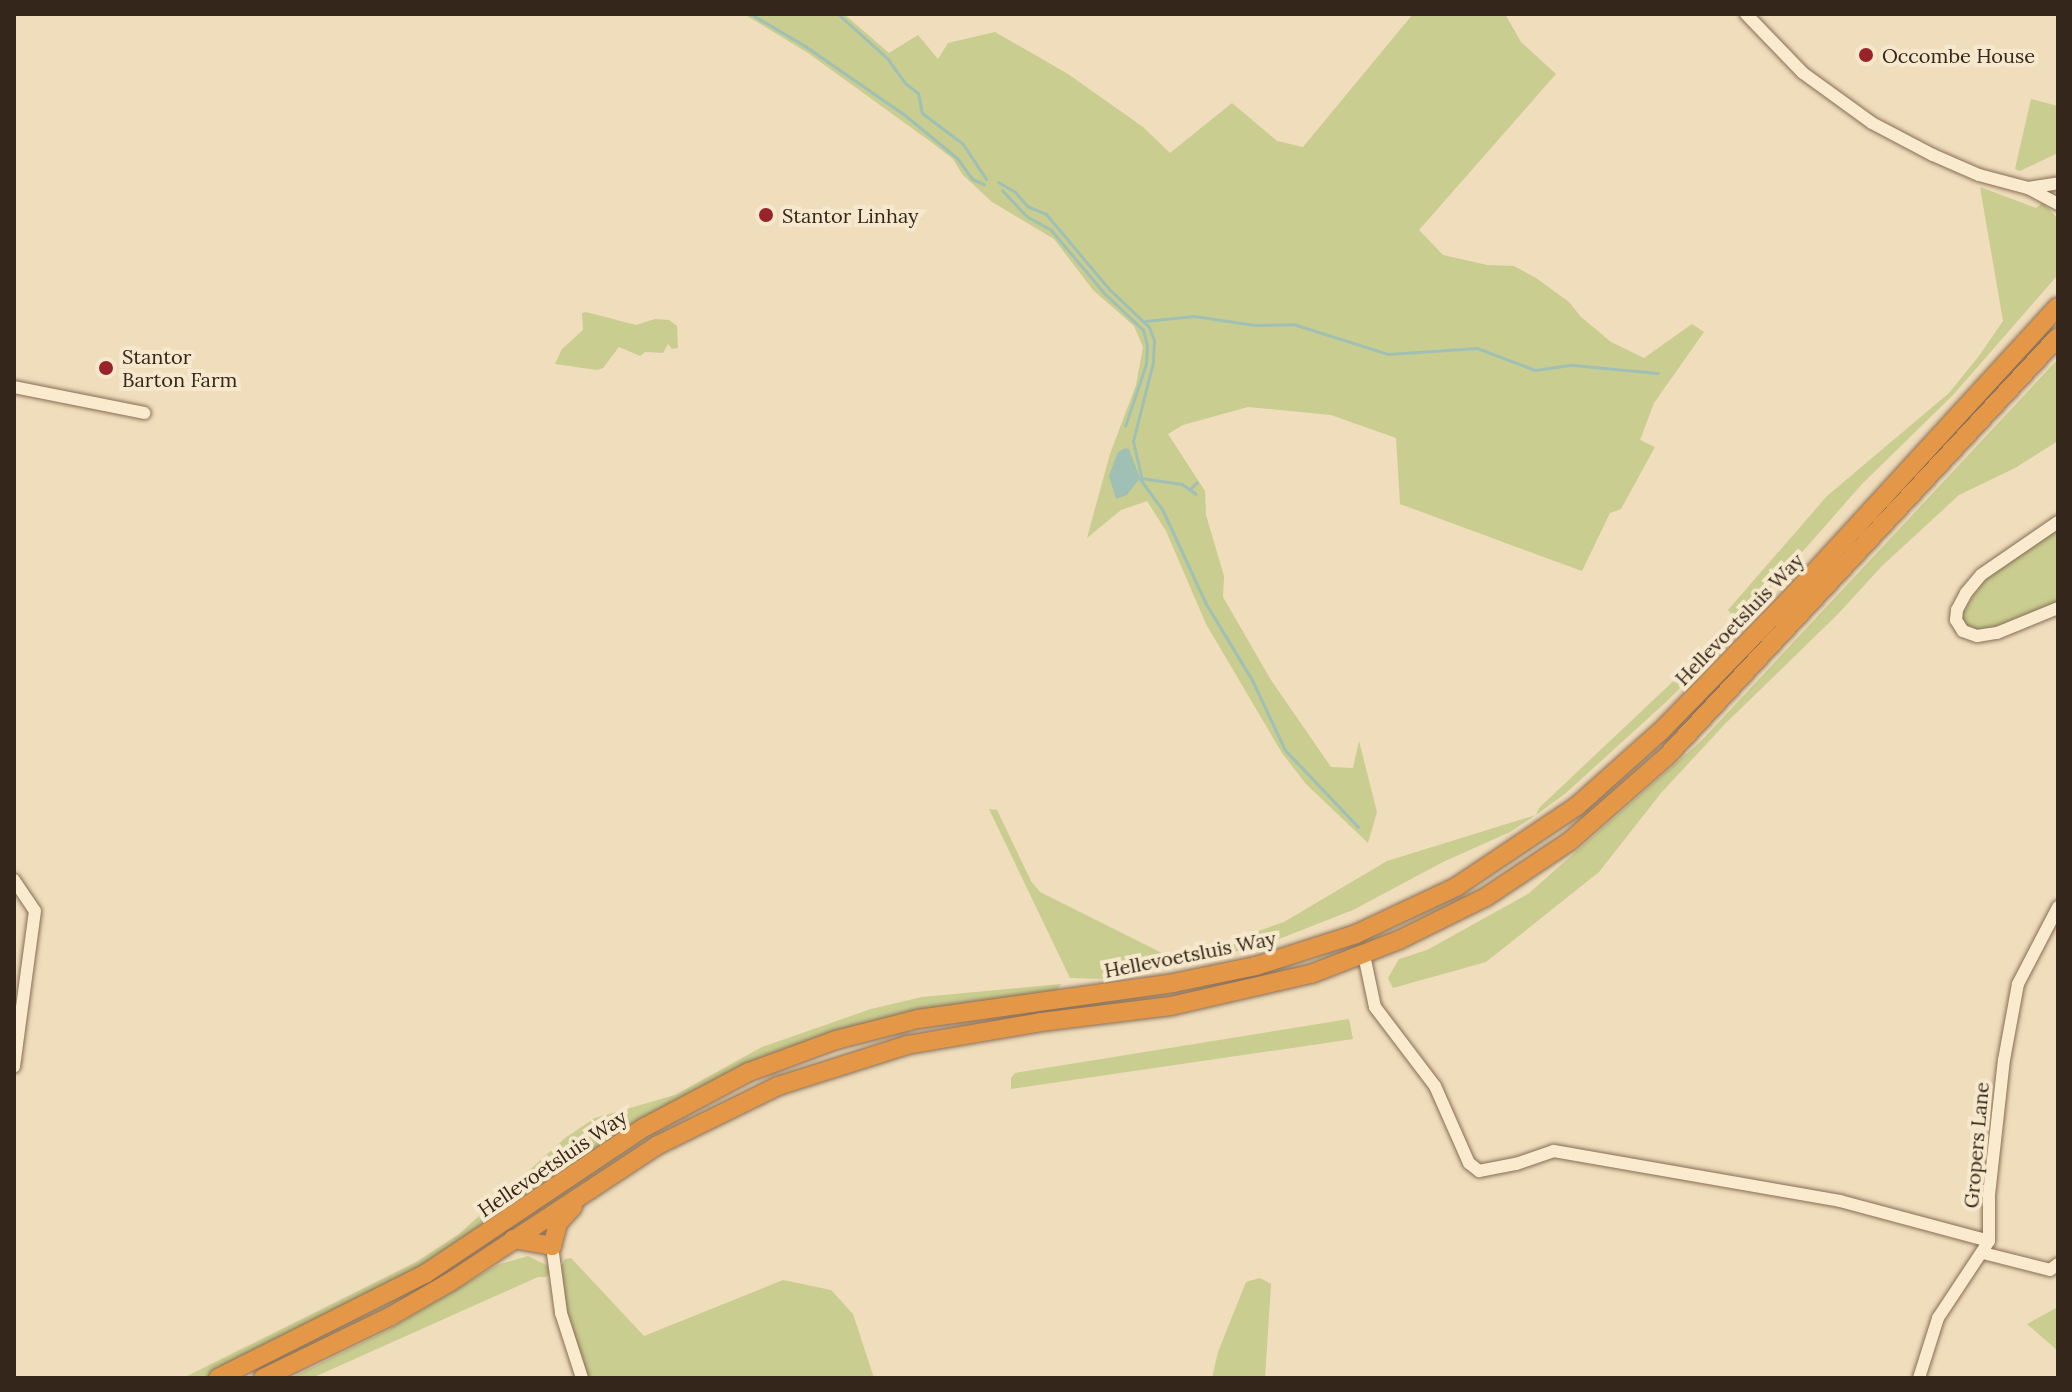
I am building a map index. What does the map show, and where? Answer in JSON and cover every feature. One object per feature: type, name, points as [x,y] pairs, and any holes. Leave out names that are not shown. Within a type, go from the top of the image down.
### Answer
[{"type":"highway","name":"Hellevoetsluis Way","points":[[218,1378],[425,1274],[645,1127],[761,1067],[836,1040],[918,1019],[1173,983],[1256,966],[1356,934],[1456,887],[1501,861],[1577,806],[1661,731],[1789,600],[2058,306]]},
{"type":"highway","name":"Hellevoetsluis Way","points":[[263,1378],[391,1316],[450,1282],[658,1145],[735,1105],[852,1061],[907,1045],[976,1031],[1226,995],[1311,974],[1364,955],[1486,897],[1570,841],[1636,786],[1788,630],[2058,337]]},
{"type":"highway","points":[[513,1239],[552,1246],[558,1223],[593,1186]]},
{"type":"street","points":[[1746,14],[1803,73],[1872,123],[1979,175],[2028,188],[2058,204]]},
{"type":"street","points":[[2028,188],[2058,183]]},
{"type":"street","points":[[14,387],[144,413]]},
{"type":"street","points":[[2058,522],[1981,575],[1966,593],[1957,610],[1956,620],[1963,631],[1977,636],[1997,633],[2058,608]]},
{"type":"street","points":[[14,880],[35,911],[14,1067]]},
{"type":"street","name":"Gropers Lane","points":[[1986,1247],[2004,1060],[2018,984],[2058,907]]},
{"type":"street","points":[[1364,955],[1375,1007],[1435,1086],[1469,1163],[1479,1171],[1516,1164],[1554,1151],[1840,1201],[2050,1270],[2058,1264]]},
{"type":"street","points":[[552,1246],[561,1313],[582,1378]]},
{"type":"street","points":[[1919,1378],[1938,1318],[1969,1267],[1986,1247]]},
{"type":"green space","points":[[744,14],[844,14],[889,53],[918,35],[938,59],[948,43],[995,32],[1068,74],[1143,127],[1170,153],[1232,103],[1277,141],[1303,147],[1413,14],[1505,14],[1521,42],[1556,74],[1419,230],[1443,255],[1487,265],[1514,266],[1536,278],[1569,302],[1581,317],[1611,342],[1644,358],[1692,324],[1704,332],[1654,403],[1640,440],[1655,447],[1621,509],[1610,513],[1582,571],[1400,504],[1396,438],[1331,415],[1248,407],[1183,425],[1168,434],[1205,491],[1206,515],[1224,576],[1223,597],[1271,680],[1331,767],[1353,768],[1359,741],[1377,812],[1368,843],[1306,784],[1282,753],[1206,624],[1166,531],[1147,501],[1121,510],[1087,538],[1110,454],[1136,385],[1143,347],[1134,326],[1093,290],[1054,239],[992,202],[962,174],[953,159],[931,142],[808,53]]},
{"type":"green space","points":[[2031,99],[2058,106],[2058,153],[2020,171],[2015,169]]},
{"type":"green space","points":[[1980,187],[2036,208],[2042,203],[2058,219],[2056,277],[1954,394],[1862,484],[1703,665],[1566,793],[1536,815],[1539,808],[1737,621],[1728,610],[1827,496],[1949,393],[1979,356],[2003,321]]},
{"type":"green space","points":[[582,313],[636,325],[655,319],[669,320],[677,326],[678,348],[672,349],[668,344],[663,353],[645,352],[640,356],[619,347],[603,368],[597,370],[555,364],[562,349],[583,330]]},
{"type":"green space","points":[[2058,359],[2058,441],[2015,468],[1959,495],[1882,566],[1661,793],[1599,872],[1486,962],[1393,988],[1388,978],[1399,959],[1427,950],[1528,894],[1701,741]]},
{"type":"green space","points":[[2058,529],[2058,603],[1982,632],[1963,625],[1962,614],[1983,580]]},
{"type":"green space","points":[[989,809],[997,810],[1031,881],[1040,892],[1164,954],[1212,947],[1284,922],[1387,861],[1536,815],[1510,832],[1443,862],[1353,910],[1261,946],[1107,979],[1070,978]]},
{"type":"green space","points":[[1061,984],[1056,993],[775,1059],[467,1244],[207,1378],[183,1378],[416,1262],[459,1234],[565,1138],[595,1118],[675,1095],[762,1047],[871,1009],[922,997]]},
{"type":"green space","points":[[1349,1019],[1353,1039],[1011,1089],[1011,1078],[1015,1073]]},
{"type":"green space","points":[[528,1256],[548,1266],[551,1271],[546,1277],[538,1277],[312,1378],[291,1378],[388,1330],[497,1265]]},
{"type":"green space","points":[[571,1258],[644,1336],[783,1280],[831,1290],[853,1314],[874,1378],[588,1378],[565,1313],[560,1269],[565,1259]]},
{"type":"green space","points":[[1260,1278],[1271,1284],[1265,1378],[1212,1378],[1218,1352],[1246,1282]]},
{"type":"green space","points":[[2058,1307],[2058,1351],[2027,1324]]},
{"type":"water","points":[[1129,449],[1140,478],[1127,495],[1116,499],[1109,476],[1118,452]]},
{"type":"waterway","points":[[751,14],[805,46],[906,116],[957,158],[972,179],[984,184]]},
{"type":"waterway","points":[[838,14],[887,58],[905,83],[918,93],[922,113],[963,144],[986,179]]},
{"type":"waterway","points":[[998,182],[1015,192],[1027,206],[1046,214],[1109,289],[1149,327],[1154,340],[1153,362],[1133,441],[1142,479]]},
{"type":"waterway","points":[[1002,190],[1026,216],[1051,230],[1104,293],[1143,330],[1147,345],[1146,364],[1125,426]]},
{"type":"waterway","points":[[1145,321],[1194,316],[1254,325],[1293,324],[1388,354],[1477,348],[1535,370],[1572,365],[1658,373]]},
{"type":"waterway","points":[[1141,478],[1182,484],[1196,494]]},
{"type":"waterway","points":[[1140,479],[1163,511],[1206,604],[1252,680],[1285,750],[1358,827]]},
{"type":"waterway","points":[[1191,488],[1197,482]]},
{"type":"place","name":"Occombe House","points":[[1866,55]]},
{"type":"place","name":"Stantor Linhay","points":[[766,215]]},
{"type":"place","name":"Stantor Barton Farm","points":[[106,368]]}]
